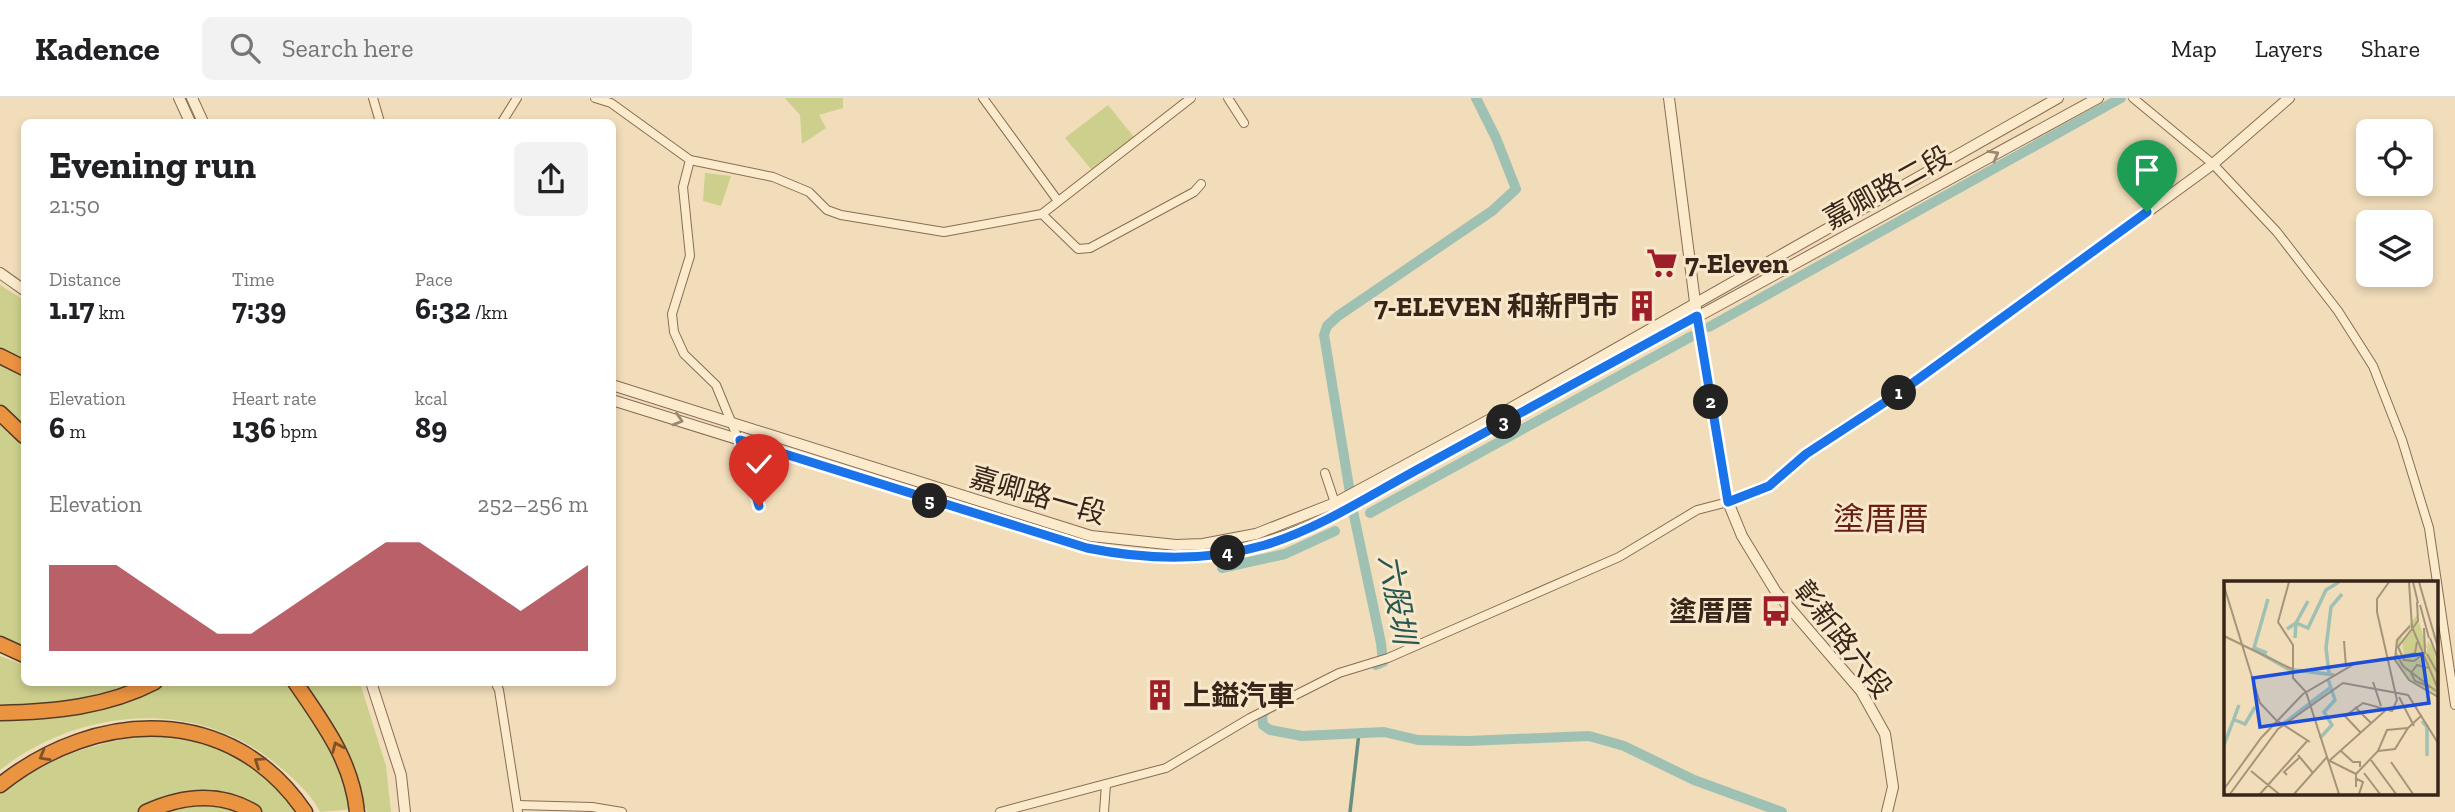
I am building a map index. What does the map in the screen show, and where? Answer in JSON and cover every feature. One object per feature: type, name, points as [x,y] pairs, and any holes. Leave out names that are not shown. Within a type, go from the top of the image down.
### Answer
[{"type":"highway","points":[[0,356],[21,366]]},
{"type":"highway","points":[[0,413],[21,433]]},
{"type":"highway","points":[[0,644],[21,654]]},
{"type":"highway","points":[[0,713],[85,706],[117,699],[146,686]]},
{"type":"highway","points":[[298,686],[334,738],[355,789],[357,812]]},
{"type":"highway","points":[[0,785],[52,751],[87,738],[123,730],[184,731],[219,741],[267,767],[289,789],[305,812]]},
{"type":"highway","points":[[146,812],[185,797],[229,802],[254,812]]},
{"type":"street","points":[[179,98],[189,119]]},
{"type":"street","points":[[192,98],[202,119]]},
{"type":"street","points":[[373,98],[379,119]]},
{"type":"street","points":[[504,119],[517,98]]},
{"type":"street","points":[[595,98],[615,101],[690,160],[773,177],[809,192],[827,211],[841,215],[944,232],[975,229],[1042,214],[1191,98]]},
{"type":"street","points":[[983,98],[1058,201]]},
{"type":"street","points":[[1228,98],[1244,123]]},
{"type":"street","name":"彰新路六段","points":[[1668,98],[1697,316],[1728,502],[1742,536],[1776,592],[1861,691],[1885,733],[1893,787],[1887,812]]},
{"type":"street","name":"嘉卿路二段","points":[[1695,302],[2058,98]]},
{"type":"street","name":"嘉卿路二段","points":[[1697,316],[2098,98]]},
{"type":"street","points":[[2134,98],[2213,164],[2277,232],[2338,311],[2373,366],[2402,440],[2429,528],[2437,581]]},
{"type":"street","points":[[1000,812],[1166,768],[1286,698],[1339,673],[1388,658],[1619,557],[1697,510],[1728,502],[1769,486],[1806,454],[1899,393],[2213,164],[2289,98]]},
{"type":"street","points":[[690,160],[683,187],[690,256],[672,314],[674,332],[684,354],[716,385],[729,422],[740,440],[759,506]]},
{"type":"street","points":[[1042,214],[1079,249],[1090,248],[1194,191],[1200,184]]},
{"type":"street","points":[[0,273],[21,288]]},
{"type":"street","points":[[1325,473],[1337,508],[1695,302]]},
{"type":"street","points":[[1368,490],[1697,316]]},
{"type":"street","name":"嘉卿路一段","points":[[616,387],[1052,525],[1116,541],[1152,545],[1203,544],[1256,534],[1337,508]]},
{"type":"street","name":"嘉卿路一段","points":[[616,401],[1003,524],[1125,556],[1175,559],[1227,553],[1266,544],[1337,508]]},
{"type":"street","points":[[2438,589],[2455,705]]},
{"type":"street","points":[[372,686],[401,775],[405,812]]},
{"type":"street","points":[[496,686],[518,809],[592,807],[622,812]]},
{"type":"street","points":[[1104,812],[1106,784]]},
{"type":"green space","points":[[785,98],[843,98],[843,108],[819,115],[826,128],[802,144],[800,115]]},
{"type":"green space","points":[[1108,105],[1134,137],[1091,169],[1065,138]]},
{"type":"green space","points":[[705,173],[731,176],[721,206],[703,201]]},
{"type":"green space","points":[[0,285],[21,298],[21,647],[0,638]]},
{"type":"green space","points":[[0,656],[21,664],[21,686],[130,686],[70,700],[0,706]]},
{"type":"green space","points":[[162,686],[361,686],[386,766],[391,812],[367,812],[366,808],[320,812],[298,783],[249,745],[214,729],[178,721],[141,718],[104,723],[67,733],[32,749],[0,770],[0,719],[43,720],[65,717],[108,708]]},
{"type":"green space","points":[[152,734],[196,738],[229,752],[266,779],[296,812],[0,812],[0,794],[37,770],[90,748]]},
{"type":"waterway","name":"六股圳","points":[[1376,665],[1383,662],[1381,643],[1353,511],[1324,335],[1327,326],[1338,316],[1492,211],[1516,189],[1496,138],[1476,98]]},
{"type":"waterway","points":[[1709,327],[2121,98]]},
{"type":"waterway","points":[[1370,513],[1692,336]]},
{"type":"waterway","points":[[1222,568],[1285,554],[1335,531]]},
{"type":"waterway","name":"六股圳","points":[[1270,705],[1262,715],[1263,725],[1270,730],[1302,736],[1384,732],[1418,740],[1468,741],[1589,736],[1624,746],[1694,780],[1782,812]]},
{"type":"waterway","points":[[1350,812],[1359,733]]},
{"type":"place","name":"7-Eleven","points":[[1662,263]]},
{"type":"place","name":"7-ELEVEN 和新門市","points":[[1642,306]]},
{"type":"place","name":"塗厝厝","points":[[1776,611]]},
{"type":"place","name":"上鎰汽車","points":[[1160,695]]},
{"type":"district","name":"塗厝厝","points":[[1881,519]]},
{"type":"route","points":[[759,506],[753,475],[740,440],[1087,548],[1125,556],[1175,559],[1227,553],[1266,544],[1340,512],[1697,316],[1728,502],[1769,486],[1806,454],[1899,393],[2147,212]]}]
